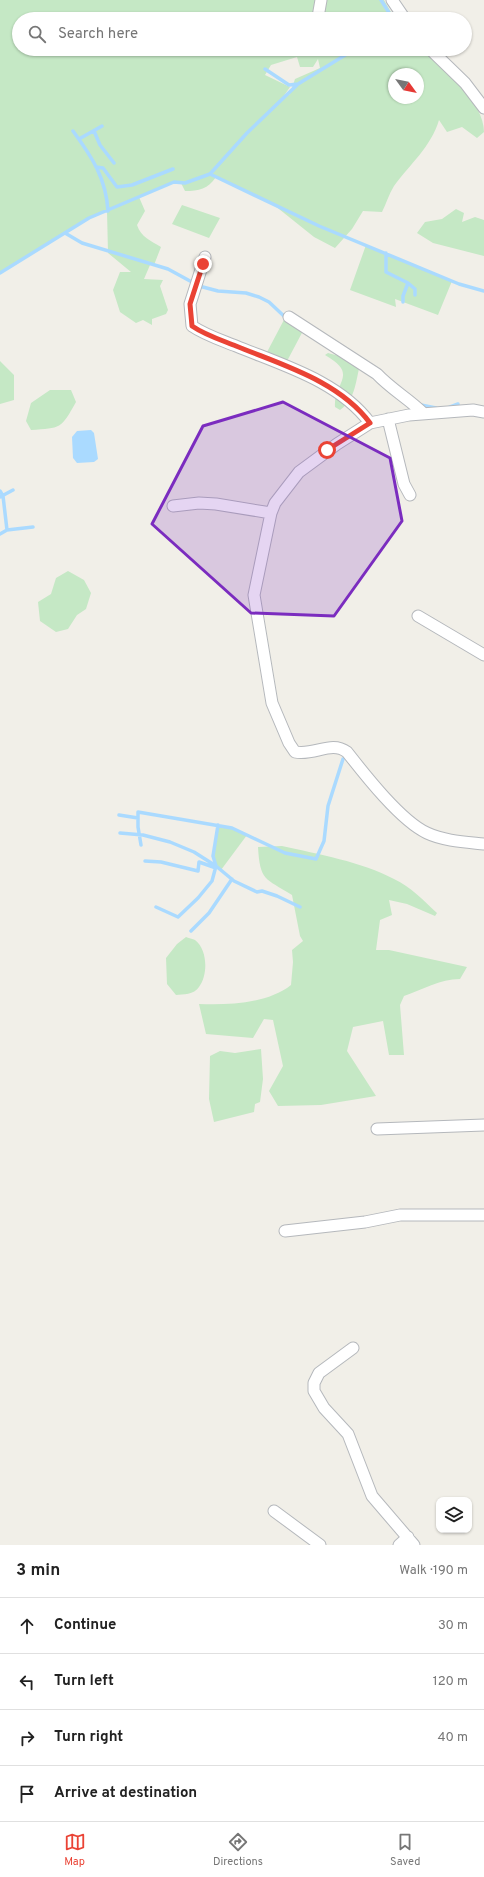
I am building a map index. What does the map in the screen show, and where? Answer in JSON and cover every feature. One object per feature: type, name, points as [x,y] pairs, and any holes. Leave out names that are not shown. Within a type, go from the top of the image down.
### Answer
[{"type":"street","points":[[319,12],[321,0]]},
{"type":"street","points":[[392,0],[400,12]]},
{"type":"street","points":[[437,56],[465,83],[484,108]]},
{"type":"street","points":[[205,257],[190,304],[192,326],[204,334],[275,362],[331,388],[353,404],[370,423]]},
{"type":"street","points":[[289,317],[377,374],[384,382],[408,399],[423,413]]},
{"type":"street","points":[[484,412],[473,410],[423,413],[370,423],[327,450],[299,472],[283,491],[271,513],[254,595],[272,703],[289,743],[295,752],[303,754],[336,747],[342,748],[399,811],[426,832],[455,841],[484,844]]},
{"type":"street","points":[[388,419],[404,484],[410,495]]},
{"type":"street","points":[[173,506],[199,503],[216,504],[271,513]]},
{"type":"street","points":[[418,616],[484,655]]},
{"type":"street","points":[[377,1129],[484,1126]]},
{"type":"street","points":[[285,1231],[365,1222],[400,1215],[427,1216],[453,1214],[484,1216]]},
{"type":"street","points":[[353,1348],[319,1373],[314,1383],[314,1391],[324,1408],[348,1434],[372,1496],[411,1541],[399,1545]]},
{"type":"street","points":[[274,1511],[320,1545]]},
{"type":"highlighted area","points":[[283,402],[390,458],[402,521],[334,616],[251,613],[152,524],[203,426]]},
{"type":"green space","points":[[0,0],[384,0],[391,12],[12,12],[12,56],[432,56],[471,98],[478,109],[482,121],[484,132],[477,138],[462,127],[447,132],[439,120],[431,139],[420,155],[394,186],[382,212],[363,211],[352,229],[335,248],[314,237],[269,201],[216,177],[210,184],[199,190],[185,191],[181,183],[174,182],[139,197],[145,211],[137,225],[141,233],[161,247],[154,265],[150,265],[144,279],[163,280],[160,286],[168,310],[166,314],[152,319],[152,325],[143,320],[136,323],[120,312],[113,290],[120,272],[131,272],[108,253],[107,211],[89,218],[0,273]],"holes":[[[297,57],[300,67],[313,67],[318,59],[320,68],[295,79],[290,94],[281,100],[290,87],[265,75],[271,65]]]},
{"type":"green space","points":[[182,205],[220,218],[209,238],[172,224]]},
{"type":"green space","points":[[456,209],[464,213],[462,222],[475,217],[484,220],[484,256],[433,243],[417,233],[425,222],[442,219]]},
{"type":"green space","points":[[366,245],[452,281],[438,315],[395,299],[396,307],[350,290]]},
{"type":"green space","points":[[286,316],[304,329],[286,363],[266,354]]},
{"type":"green space","points":[[328,353],[361,362],[353,394],[346,405],[340,410],[335,407],[335,398],[343,374],[341,368],[325,355]]},
{"type":"green space","points":[[0,361],[14,375],[14,400],[0,404]]},
{"type":"green space","points":[[50,390],[71,390],[76,402],[67,417],[59,425],[49,429],[31,430],[26,421],[31,403]]},
{"type":"green space","points":[[68,571],[84,580],[91,593],[86,609],[77,615],[68,629],[56,632],[40,621],[38,602],[51,594],[56,578]]},
{"type":"green space","points":[[218,825],[232,828],[247,835],[221,870],[217,865],[214,855]]},
{"type":"green space","points":[[282,846],[340,859],[381,873],[406,886],[437,913],[435,916],[407,904],[389,900],[392,915],[380,920],[376,950],[389,950],[467,967],[460,979],[453,979],[438,983],[404,996],[400,1005],[404,1055],[389,1055],[383,1021],[353,1027],[347,1051],[376,1096],[321,1105],[278,1106],[269,1091],[283,1066],[273,1020],[264,1019],[253,1038],[206,1034],[199,1004],[222,1004],[259,1000],[271,996],[291,985],[293,962],[292,950],[303,941],[300,936],[292,895],[270,881],[263,873],[260,866],[258,847]]},
{"type":"green space","points":[[186,937],[195,940],[202,950],[205,963],[204,976],[197,990],[188,994],[176,995],[167,984],[166,958],[177,944]]},
{"type":"green space","points":[[261,1049],[263,1079],[260,1102],[255,1104],[254,1112],[214,1122],[209,1099],[210,1056],[220,1051],[235,1053]]},
{"type":"water","points":[[91,430],[94,433],[98,459],[94,462],[77,463],[73,458],[72,437],[77,431]]},
{"type":"waterway","points":[[381,0],[389,12]]},
{"type":"waterway","points":[[265,69],[289,85],[298,84],[344,56]]},
{"type":"waterway","points":[[0,273],[89,218],[174,182],[185,183],[210,174],[247,133],[298,84]]},
{"type":"waterway","points":[[79,139],[102,126]]},
{"type":"waterway","points":[[73,131],[97,168],[107,199],[108,211]]},
{"type":"waterway","points":[[94,131],[100,145],[114,163]]},
{"type":"waterway","points":[[96,167],[103,168],[117,187],[132,185],[173,169]]},
{"type":"waterway","points":[[210,174],[319,226],[459,284],[484,291]]},
{"type":"waterway","points":[[65,233],[82,243],[168,269],[190,281]]},
{"type":"waterway","points":[[386,253],[386,272],[408,283],[403,296],[403,302]]},
{"type":"waterway","points":[[408,283],[415,289],[415,295]]},
{"type":"waterway","points":[[199,286],[218,291],[246,293],[259,297],[269,302],[286,318]]},
{"type":"waterway","points":[[450,407],[458,404]]},
{"type":"waterway","points":[[421,405],[436,408]]},
{"type":"waterway","points":[[0,497],[13,490]]},
{"type":"waterway","points":[[0,491],[3,496],[7,530],[0,534]]},
{"type":"waterway","points":[[7,530],[33,527]]},
{"type":"waterway","points":[[141,845],[138,827],[138,812],[232,828],[285,853],[316,859],[324,841],[328,806],[343,759]]},
{"type":"waterway","points":[[119,815],[138,818]]},
{"type":"waterway","points":[[156,907],[178,917],[198,898],[212,881],[216,866],[213,856],[218,825]]},
{"type":"waterway","points":[[120,833],[143,835],[170,842],[194,852],[216,866],[234,881],[257,892],[262,891],[277,896],[300,907]]},
{"type":"waterway","points":[[145,861],[161,862],[198,871],[199,862],[216,868]]},
{"type":"waterway","points":[[191,931],[209,913],[232,879]]},
{"type":"route","points":[[203,264],[190,304],[192,326],[204,334],[297,371],[331,388],[353,404],[370,423],[327,450]]}]
